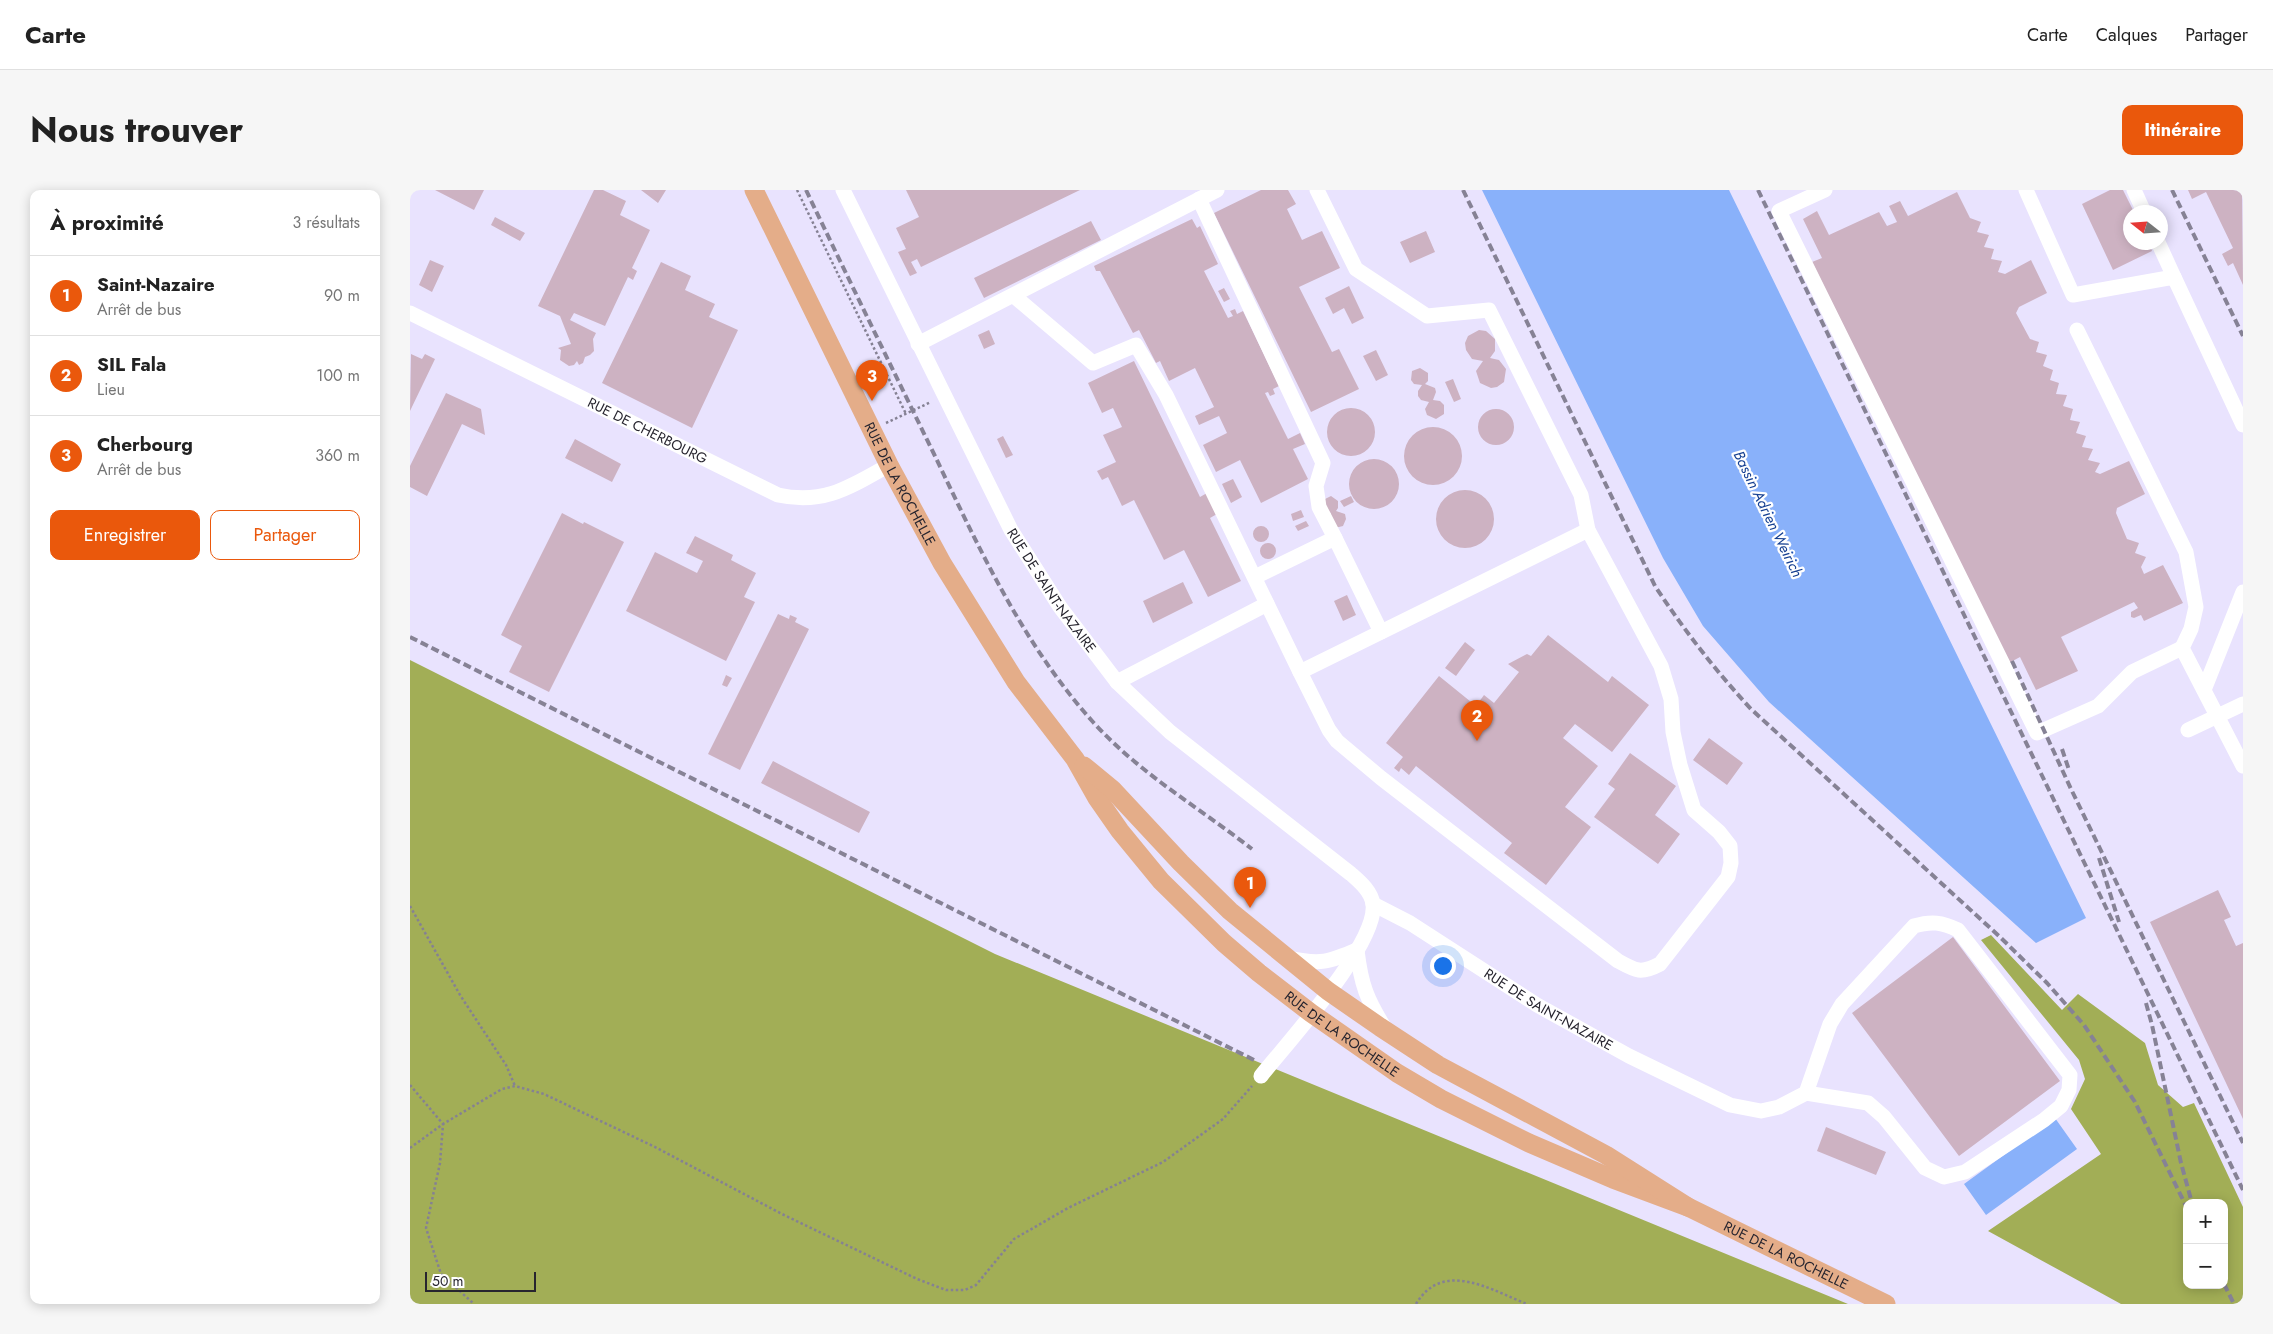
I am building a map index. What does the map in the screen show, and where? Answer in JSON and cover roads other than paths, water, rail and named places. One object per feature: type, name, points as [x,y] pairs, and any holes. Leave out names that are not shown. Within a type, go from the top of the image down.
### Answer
[{"type":"main road","name":"RUE DE LA ROCHELLE","points":[[754,190],[888,465],[942,563],[1001,659],[1075,759],[1097,798],[1120,831],[1161,881],[1224,943],[1311,1013],[1397,1073],[1480,1119],[1613,1179],[1688,1206]]},
{"type":"main road","name":"RUE DE LA ROCHELLE","points":[[1075,759],[1112,789],[1175,856],[1230,910],[1328,992],[1387,1032],[1438,1065],[1606,1156],[1688,1206],[1886,1304]]},
{"type":"street","name":"RUE DE SAINT-NAZAIRE","points":[[843,190],[1011,530],[1060,607],[1117,682],[1170,732],[1351,874],[1365,886],[1373,904],[1410,923],[1537,1006],[1629,1056],[1730,1105],[1761,1111],[1779,1107],[1806,1093]]},
{"type":"street","points":[[918,344],[1217,190]]},
{"type":"street","points":[[1014,296],[1093,363],[1136,345],[1166,395],[1300,672],[1329,730],[1337,741],[1618,961],[1636,971],[1647,971],[1660,964],[1728,877],[1731,863],[1730,846],[1719,832],[1694,810],[1680,765],[1673,732],[1671,699],[1661,666],[1588,530],[1580,495],[1489,310],[1427,316],[1356,269],[1317,190]]},
{"type":"street","points":[[1825,190],[1779,211],[2037,733],[2098,706],[2132,672],[2182,648],[2191,629],[2196,607],[2186,552],[2077,330]]},
{"type":"street","points":[[2026,190],[2073,295],[2174,277]]},
{"type":"street","points":[[2134,190],[2141,205]]},
{"type":"street","points":[[1199,199],[1323,463],[1316,486],[1319,507],[1381,632]]},
{"type":"street","points":[[2162,250],[2243,425]]},
{"type":"street","name":"RUE DE CHERBOURG","points":[[410,313],[778,495],[804,499],[828,496],[843,490],[888,465]]},
{"type":"street","points":[[1300,672],[1588,530]]},
{"type":"street","points":[[1255,578],[1334,538]]},
{"type":"street","points":[[2204,690],[2243,592]]},
{"type":"street","points":[[1117,682],[1267,604]]},
{"type":"street","points":[[2182,648],[2243,766]]},
{"type":"street","points":[[2188,730],[2243,704]]},
{"type":"street","points":[[1261,1076],[1328,992],[1357,950],[1368,932],[1373,904]]},
{"type":"street","points":[[1929,922],[1946,924],[1958,930],[2070,1075],[2070,1090],[2061,1106],[2044,1120],[1965,1172],[1944,1177],[1925,1168],[1884,1118],[1868,1103],[1806,1093],[1830,1024],[1842,1004],[1914,926],[1929,922]]},
{"type":"street","points":[[1286,957],[1308,962],[1326,962],[1357,950]]},
{"type":"street","points":[[1357,950],[1360,977],[1368,1000],[1387,1032]]},
{"type":"water","name":"Bassin Adrien Weirich","points":[[1482,190],[1729,190],[2086,918],[2036,943],[1769,702],[1703,626],[1663,558]]},
{"type":"water","points":[[2055,1118],[2077,1149],[1986,1215],[1964,1184]]},
{"type":"railway","points":[[806,190],[985,559],[1023,627],[1045,660],[1068,692],[1111,740],[1149,774],[1252,849]]},
{"type":"railway","points":[[1463,190],[1655,586],[1677,618],[1712,665],[1751,709],[1999,936],[2047,983],[2084,1025],[2135,1102],[2183,1200]]},
{"type":"railway","points":[[1758,190],[2243,1190]]},
{"type":"railway","points":[[2172,190],[2243,336]]},
{"type":"railway","points":[[410,637],[1256,1061]]},
{"type":"railway","points":[[2012,661],[2071,789],[2243,1143]]},
{"type":"railway","points":[[2062,749],[2069,770]]},
{"type":"railway","points":[[2099,858],[2119,922]]},
{"type":"railway","points":[[2146,1003],[2181,1163],[2191,1199]]},
{"type":"railway","points":[[2226,1289],[2234,1304]]},
{"type":"place","name":"Cherbourg","points":[[872,401]]},
{"type":"place","name":"SIL Fala","points":[[1477,741]]},
{"type":"place","name":"Saint-Nazaire","points":[[1250,908]]}]
